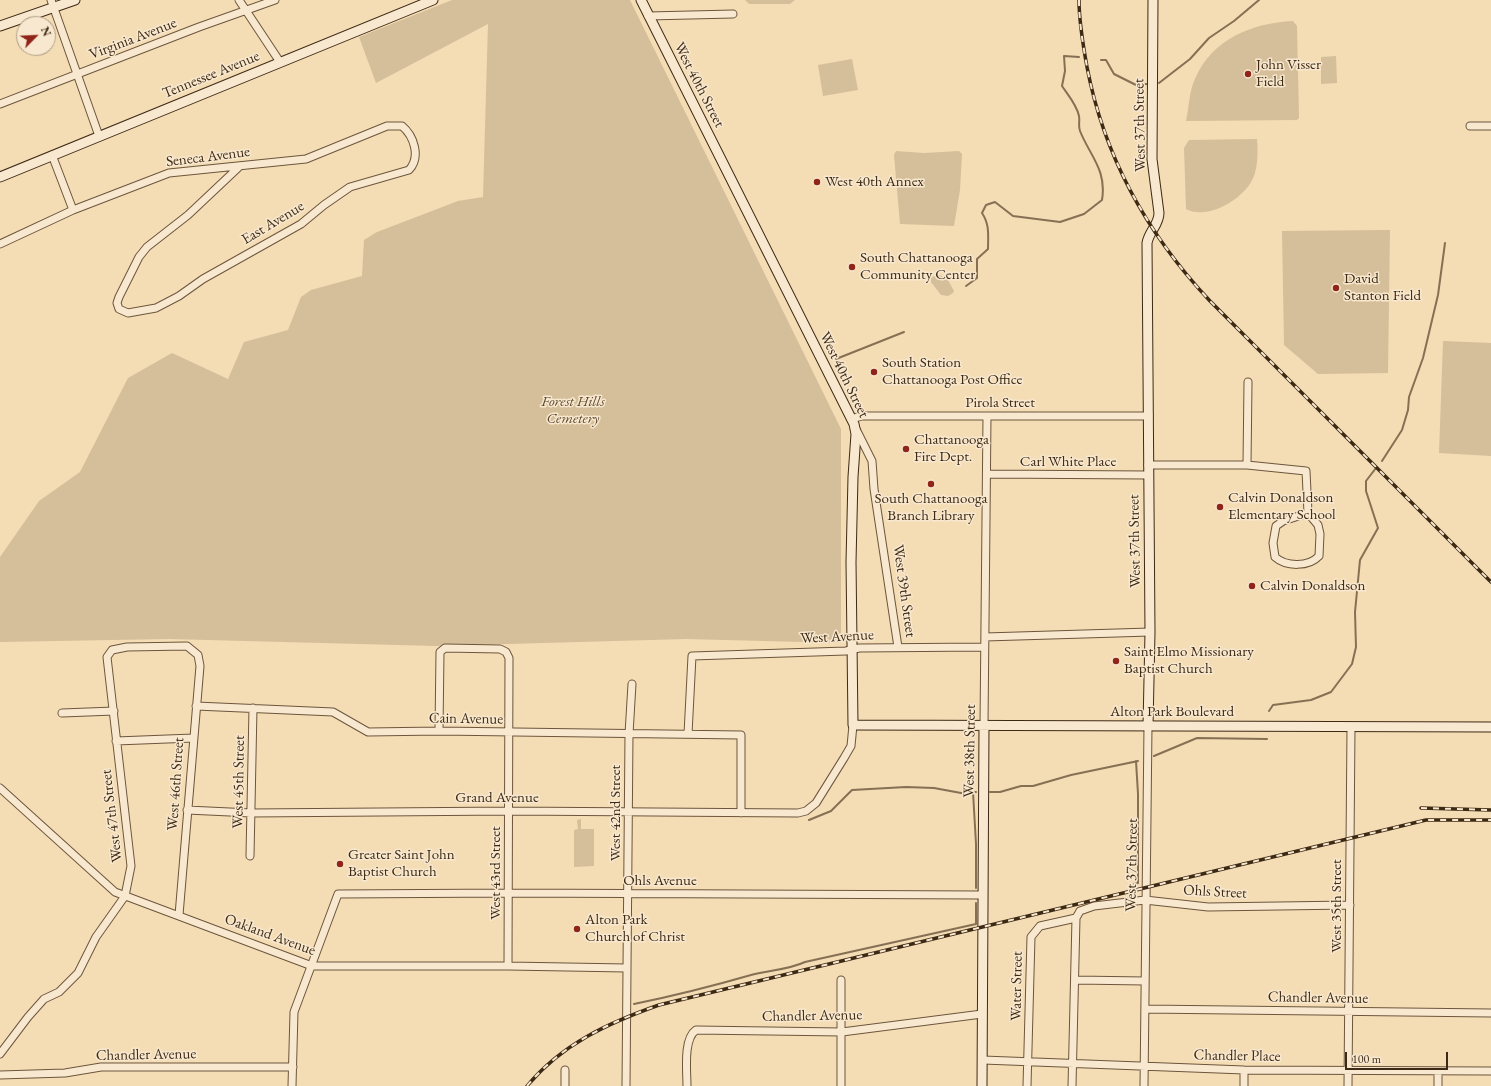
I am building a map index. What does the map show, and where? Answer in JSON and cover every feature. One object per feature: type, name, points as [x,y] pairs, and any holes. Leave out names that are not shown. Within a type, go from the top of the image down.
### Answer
[{"type":"main road","points":[[0,26],[52,4],[75,0]]},
{"type":"main road","name":"Tennessee Avenue","points":[[0,177],[433,0]]},
{"type":"main road","name":"West 40th Street","points":[[641,0],[853,422],[856,434],[853,477],[853,725]]},
{"type":"main road","name":"West 37th Street","points":[[1148,726],[1150,632],[1147,243],[1148,235],[1159,221],[1152,159],[1153,0]]},
{"type":"main road","name":"Alton Park Boulevard","points":[[853,725],[1491,727]]},
{"type":"main road","name":"West 38th Street","points":[[982,1086],[984,725]]},
{"type":"street","points":[[239,0],[280,62]]},
{"type":"street","name":"Virginia Avenue","points":[[0,104],[199,27],[275,0]]},
{"type":"street","points":[[52,4],[99,136]]},
{"type":"street","points":[[648,16],[733,14]]},
{"type":"street","name":"Seneca Avenue","points":[[0,244],[73,210],[168,173],[306,159],[387,126],[402,126]]},
{"type":"street","name":"East Avenue","points":[[240,166],[188,214],[147,248],[139,257],[119,297],[117,303],[119,309],[128,313],[156,308],[179,296],[203,279],[301,224],[324,205],[350,187],[409,170],[413,162],[415,151],[409,132],[402,126]]},
{"type":"street","points":[[1470,126],[1491,126]]},
{"type":"street","points":[[52,155],[73,210]]},
{"type":"street","points":[[1247,466],[1248,382]]},
{"type":"street","name":"Pirola Street","points":[[853,422],[862,416],[1149,416]]},
{"type":"street","name":"West 38th Street","points":[[984,725],[987,416]]},
{"type":"street","name":"West 39th Street","points":[[853,422],[872,461],[874,489],[898,647]]},
{"type":"street","points":[[1148,465],[1247,466],[1306,471],[1308,514],[1318,525],[1320,534],[1319,556],[1314,562],[1308,563],[1281,562],[1275,557],[1273,543],[1276,526],[1283,521],[1308,514]]},
{"type":"street","name":"Carl White Place","points":[[987,474],[1148,475]]},
{"type":"street","points":[[985,637],[1150,632]]},
{"type":"street","name":"West 46th Street","points":[[112,650],[127,647],[187,646],[198,655],[200,666],[179,915]]},
{"type":"street","name":"West Avenue","points":[[688,734],[692,656],[898,647],[984,647]]},
{"type":"street","name":"West 43rd Street","points":[[439,731],[440,652],[445,648],[500,649],[506,652],[509,658],[510,733],[508,966]]},
{"type":"street","name":"West 47th Street","points":[[0,1054],[28,1017],[44,1000],[59,992],[78,973],[96,937],[125,896],[131,866],[107,657],[112,650]]},
{"type":"street","name":"West 42nd Street","points":[[626,1086],[629,734],[632,684]]},
{"type":"street","name":"Cain Avenue","points":[[196,706],[333,712],[368,732],[439,731],[741,735],[741,813]]},
{"type":"street","name":"West 45th Street","points":[[250,856],[253,708]]},
{"type":"street","points":[[62,713],[114,711]]},
{"type":"street","name":"West 40th Street","points":[[806,811],[816,803],[848,752],[853,736],[853,725]]},
{"type":"street","name":"West 37th Street","points":[[1144,1086],[1148,726]]},
{"type":"street","name":"West 35th Street","points":[[1348,1086],[1350,1012],[1351,727]]},
{"type":"street","points":[[116,741],[193,738]]},
{"type":"street","name":"Oakland Avenue","points":[[0,788],[114,892],[179,915],[312,966],[508,966],[626,968]]},
{"type":"street","name":"Grand Avenue","points":[[187,810],[251,813],[510,811],[741,813],[806,811]]},
{"type":"street","name":"Ohls Avenue","points":[[312,966],[338,894],[509,893],[982,895]]},
{"type":"street","name":"Ohls Street","points":[[1076,918],[1080,911],[1094,906],[1145,900],[1208,907],[1350,906]]},
{"type":"street","points":[[1072,1086],[1076,980],[1076,918]]},
{"type":"street","name":"Water Street","points":[[1027,1086],[1031,937],[1040,926],[1076,918]]},
{"type":"street","points":[[292,1086],[294,1012],[312,966]]},
{"type":"street","points":[[841,980],[841,1086]]},
{"type":"street","points":[[1076,980],[1145,981]]},
{"type":"street","name":"Chandler Avenue","points":[[1145,1009],[1491,1013]]},
{"type":"street","name":"Chandler Avenue","points":[[687,1086],[687,1041],[690,1034],[696,1030],[842,1032],[982,1014]]},
{"type":"street","name":"Chandler Place","points":[[983,1060],[1244,1070],[1491,1072]]},
{"type":"street","name":"Chandler Avenue","points":[[0,1075],[65,1074],[101,1067],[293,1067]]},
{"type":"street","points":[[565,1070],[565,1086]]},
{"type":"street","points":[[1244,1070],[1244,1086]]},
{"type":"street","points":[[1438,1071],[1438,1086]]},
{"type":"green space","name":"Forest Hills Cemetery","points":[[452,0],[630,0],[841,429],[841,643],[686,639],[436,646],[169,639],[0,642],[0,557],[39,501],[80,472],[128,378],[172,353],[228,379],[244,342],[288,330],[301,297],[311,290],[362,276],[364,240],[377,232],[458,201],[483,197],[488,24],[376,83],[359,37]]},
{"type":"green space","points":[[745,0],[795,0],[790,4],[749,4]]},
{"type":"green space","name":"John Visser Field","points":[[1293,21],[1297,26],[1299,118],[1297,120],[1186,121],[1193,84],[1202,65],[1212,53],[1235,36],[1248,30],[1278,22]]},
{"type":"green space","points":[[1336,56],[1337,83],[1321,84],[1321,57]]},
{"type":"green space","points":[[852,59],[858,90],[823,96],[818,65]]},
{"type":"green space","points":[[1257,139],[1258,148],[1254,176],[1250,184],[1243,192],[1235,199],[1215,210],[1195,212],[1186,209],[1184,148],[1189,140]]},
{"type":"green space","points":[[896,151],[924,153],[959,151],[962,154],[960,190],[954,226],[900,224],[894,155]]},
{"type":"green space","name":"David Stanton Field","points":[[1390,230],[1388,373],[1318,374],[1284,345],[1282,231]]},
{"type":"green space","points":[[938,274],[948,280],[954,291],[953,293],[948,296],[941,295],[931,282],[931,278]]},
{"type":"green space","points":[[1443,341],[1491,343],[1491,456],[1439,453]]},
{"type":"green space","points":[[581,819],[581,829],[594,829],[594,866],[574,867],[574,830],[578,829],[577,820]]},
{"type":"waterway","points":[[1159,83],[1190,59],[1209,38],[1234,21],[1259,0]]},
{"type":"waterway","points":[[966,286],[977,278],[977,259],[988,249],[987,226],[985,217],[982,213],[986,205],[995,202],[1013,216],[1060,222],[1084,214],[1102,200],[1103,189],[1100,172],[1080,131],[1079,116],[1076,108],[1062,86],[1065,71],[1064,56],[1079,57]]},
{"type":"waterway","points":[[1101,60],[1106,60],[1114,74],[1136,85],[1147,84]]},
{"type":"waterway","points":[[1382,461],[1402,430],[1408,410],[1409,397],[1423,358],[1438,295],[1445,243]]},
{"type":"waterway","points":[[836,359],[904,332]]},
{"type":"waterway","points":[[1269,711],[1273,705],[1311,700],[1331,692],[1352,664],[1356,647],[1355,612],[1360,560],[1378,528],[1366,491],[1366,481],[1376,468]]},
{"type":"waterway","points":[[1154,756],[1197,738],[1267,739]]},
{"type":"waterway","points":[[1134,884],[1138,883],[1138,794],[1136,761]]},
{"type":"waterway","points":[[990,792],[1000,792],[1021,786],[1033,786],[1071,775],[1138,761]]},
{"type":"waterway","points":[[809,820],[831,811],[852,790],[906,787],[934,788],[961,793],[976,792]]},
{"type":"waterway","points":[[973,792],[976,844],[976,888]]},
{"type":"waterway","points":[[634,1004],[693,991],[758,973],[792,967],[805,962],[976,924],[976,903]]},
{"type":"railway","points":[[1079,0],[1080,25],[1087,67],[1105,132],[1117,163],[1132,193],[1148,221],[1167,249],[1210,301],[1491,582]]},
{"type":"railway","points":[[1421,808],[1491,810]]},
{"type":"railway","points":[[527,1086],[555,1058],[587,1036],[622,1019],[659,1005],[1426,820],[1491,820]]},
{"type":"place","name":"John Visser Field","points":[[1248,74]]},
{"type":"place","name":"West 40th Annex","points":[[817,182]]},
{"type":"place","name":"South Chattanooga Community Center","points":[[852,267]]},
{"type":"place","name":"David Stanton Field","points":[[1336,288]]},
{"type":"place","name":"South Station Chattanooga Post Office","points":[[874,372]]},
{"type":"place","name":"Chattanooga Fire Dept.","points":[[906,449]]},
{"type":"place","name":"South Chattanooga Branch Library","points":[[931,484]]},
{"type":"place","name":"Calvin Donaldson Elementary School","points":[[1220,507]]},
{"type":"place","name":"Calvin Donaldson","points":[[1252,586]]},
{"type":"place","name":"Saint Elmo Missionary Baptist Church","points":[[1116,661]]},
{"type":"place","name":"Greater Saint John Baptist Church","points":[[340,864]]},
{"type":"place","name":"Alton Park Church of Christ","points":[[577,929]]}]
